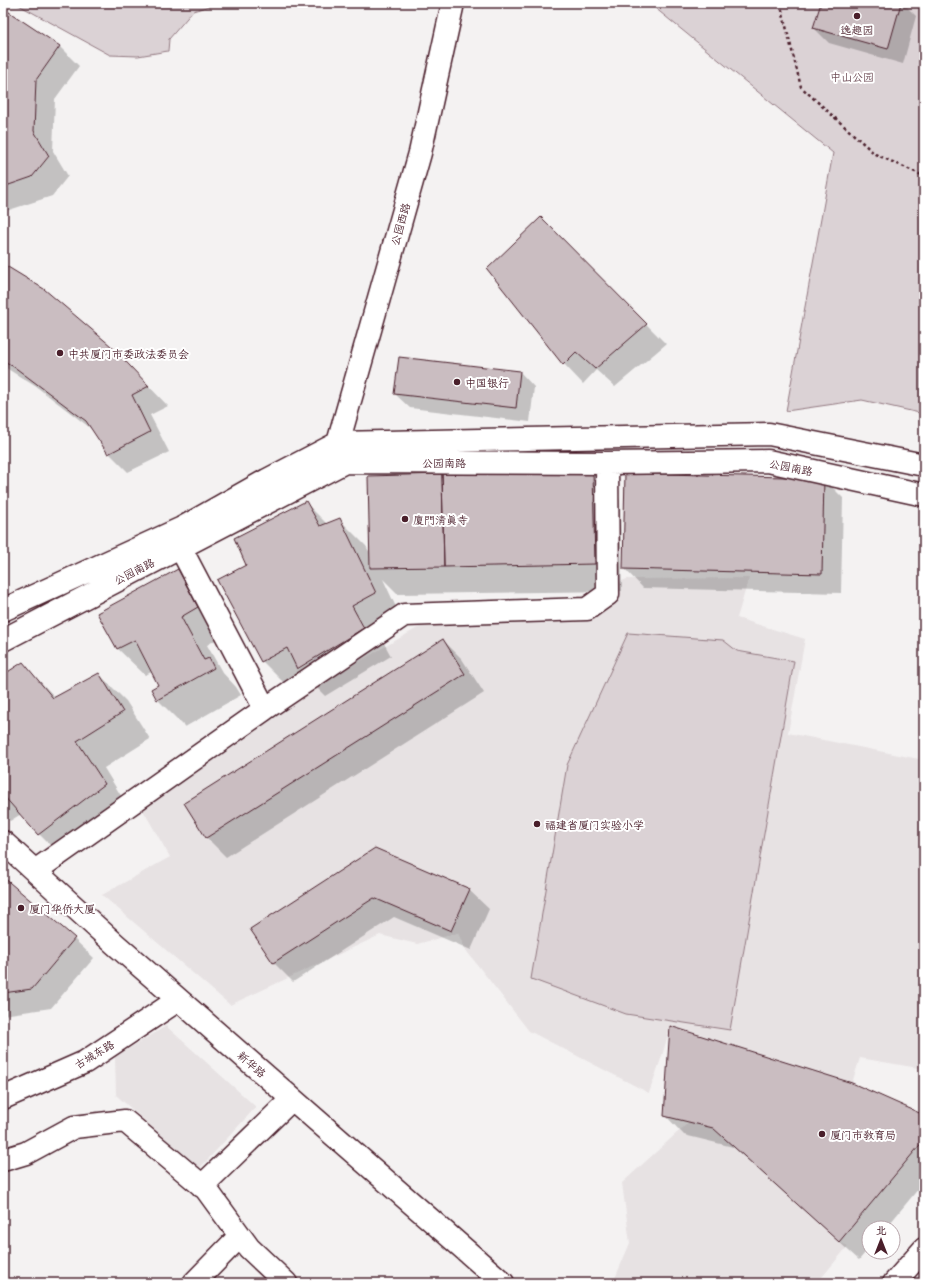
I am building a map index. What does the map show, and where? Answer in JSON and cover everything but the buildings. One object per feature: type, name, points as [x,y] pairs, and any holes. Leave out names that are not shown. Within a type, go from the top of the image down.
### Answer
[{"type":"street","name":"公园西路","points":[[338,443],[420,153],[451,5]]},
{"type":"street","name":"公园南路","points":[[3,610],[182,528],[267,480],[338,443],[769,434],[924,465]]},
{"type":"street","name":"公园南路","points":[[3,640],[345,462],[768,462],[924,495]]},
{"type":"street","points":[[35,871],[264,709],[404,616],[587,609],[608,594],[606,463]]},
{"type":"street","points":[[180,547],[264,709]]},
{"type":"street","name":"新华路","points":[[3,842],[178,1000],[503,1283]]},
{"type":"street","name":"古城东路","points":[[3,1098],[85,1062],[178,1000]]},
{"type":"street","points":[[202,1186],[292,1099]]},
{"type":"street","points":[[3,1160],[26,1153],[74,1127],[125,1121],[206,1189],[249,1248],[286,1283]]},
{"type":"street","points":[[194,1283],[240,1236]]},
{"type":"street","points":[[894,1283],[924,1249]]},
{"type":"path","points":[[781,3],[801,88],[875,154],[924,176]]},
{"type":"shaded area","name":"福建省厦门实验小学","points":[[749,578],[737,618],[805,639],[788,733],[924,760],[924,1069],[860,1058],[852,1083],[670,1027],[649,1093],[529,1031],[465,949],[458,933],[417,944],[380,935],[230,1005],[102,895],[170,857],[132,791],[442,614],[578,598],[627,579]]},
{"type":"shaded area","points":[[166,1026],[256,1107],[199,1169],[116,1095],[115,1057]]},
{"type":"shaded area","points":[[689,1122],[713,1128],[839,1242],[848,1246],[817,1283],[613,1283],[630,1243],[622,1183]]},
{"type":"green space","points":[[15,3],[219,3],[193,11],[169,39],[168,51],[138,56],[110,55]]},
{"type":"green space","name":"中山公园","points":[[649,3],[924,3],[924,414],[862,400],[786,411],[833,153]]},
{"type":"green space","points":[[628,633],[723,640],[737,651],[794,661],[730,1030],[626,1014],[531,979],[567,765]]},
{"type":"place","name":"逸趣园","points":[[857,16]]},
{"type":"place","name":"中共厦门市委政法委员会","points":[[60,353]]},
{"type":"place","name":"中国银行","points":[[457,382]]},
{"type":"place","name":"廈門清真寺","points":[[405,519]]},
{"type":"place","name":"福建省厦门实验小学","points":[[537,824]]},
{"type":"place","name":"厦门华侨大厦","points":[[21,908]]},
{"type":"place","name":"厦门市教育局","points":[[822,1134]]}]
